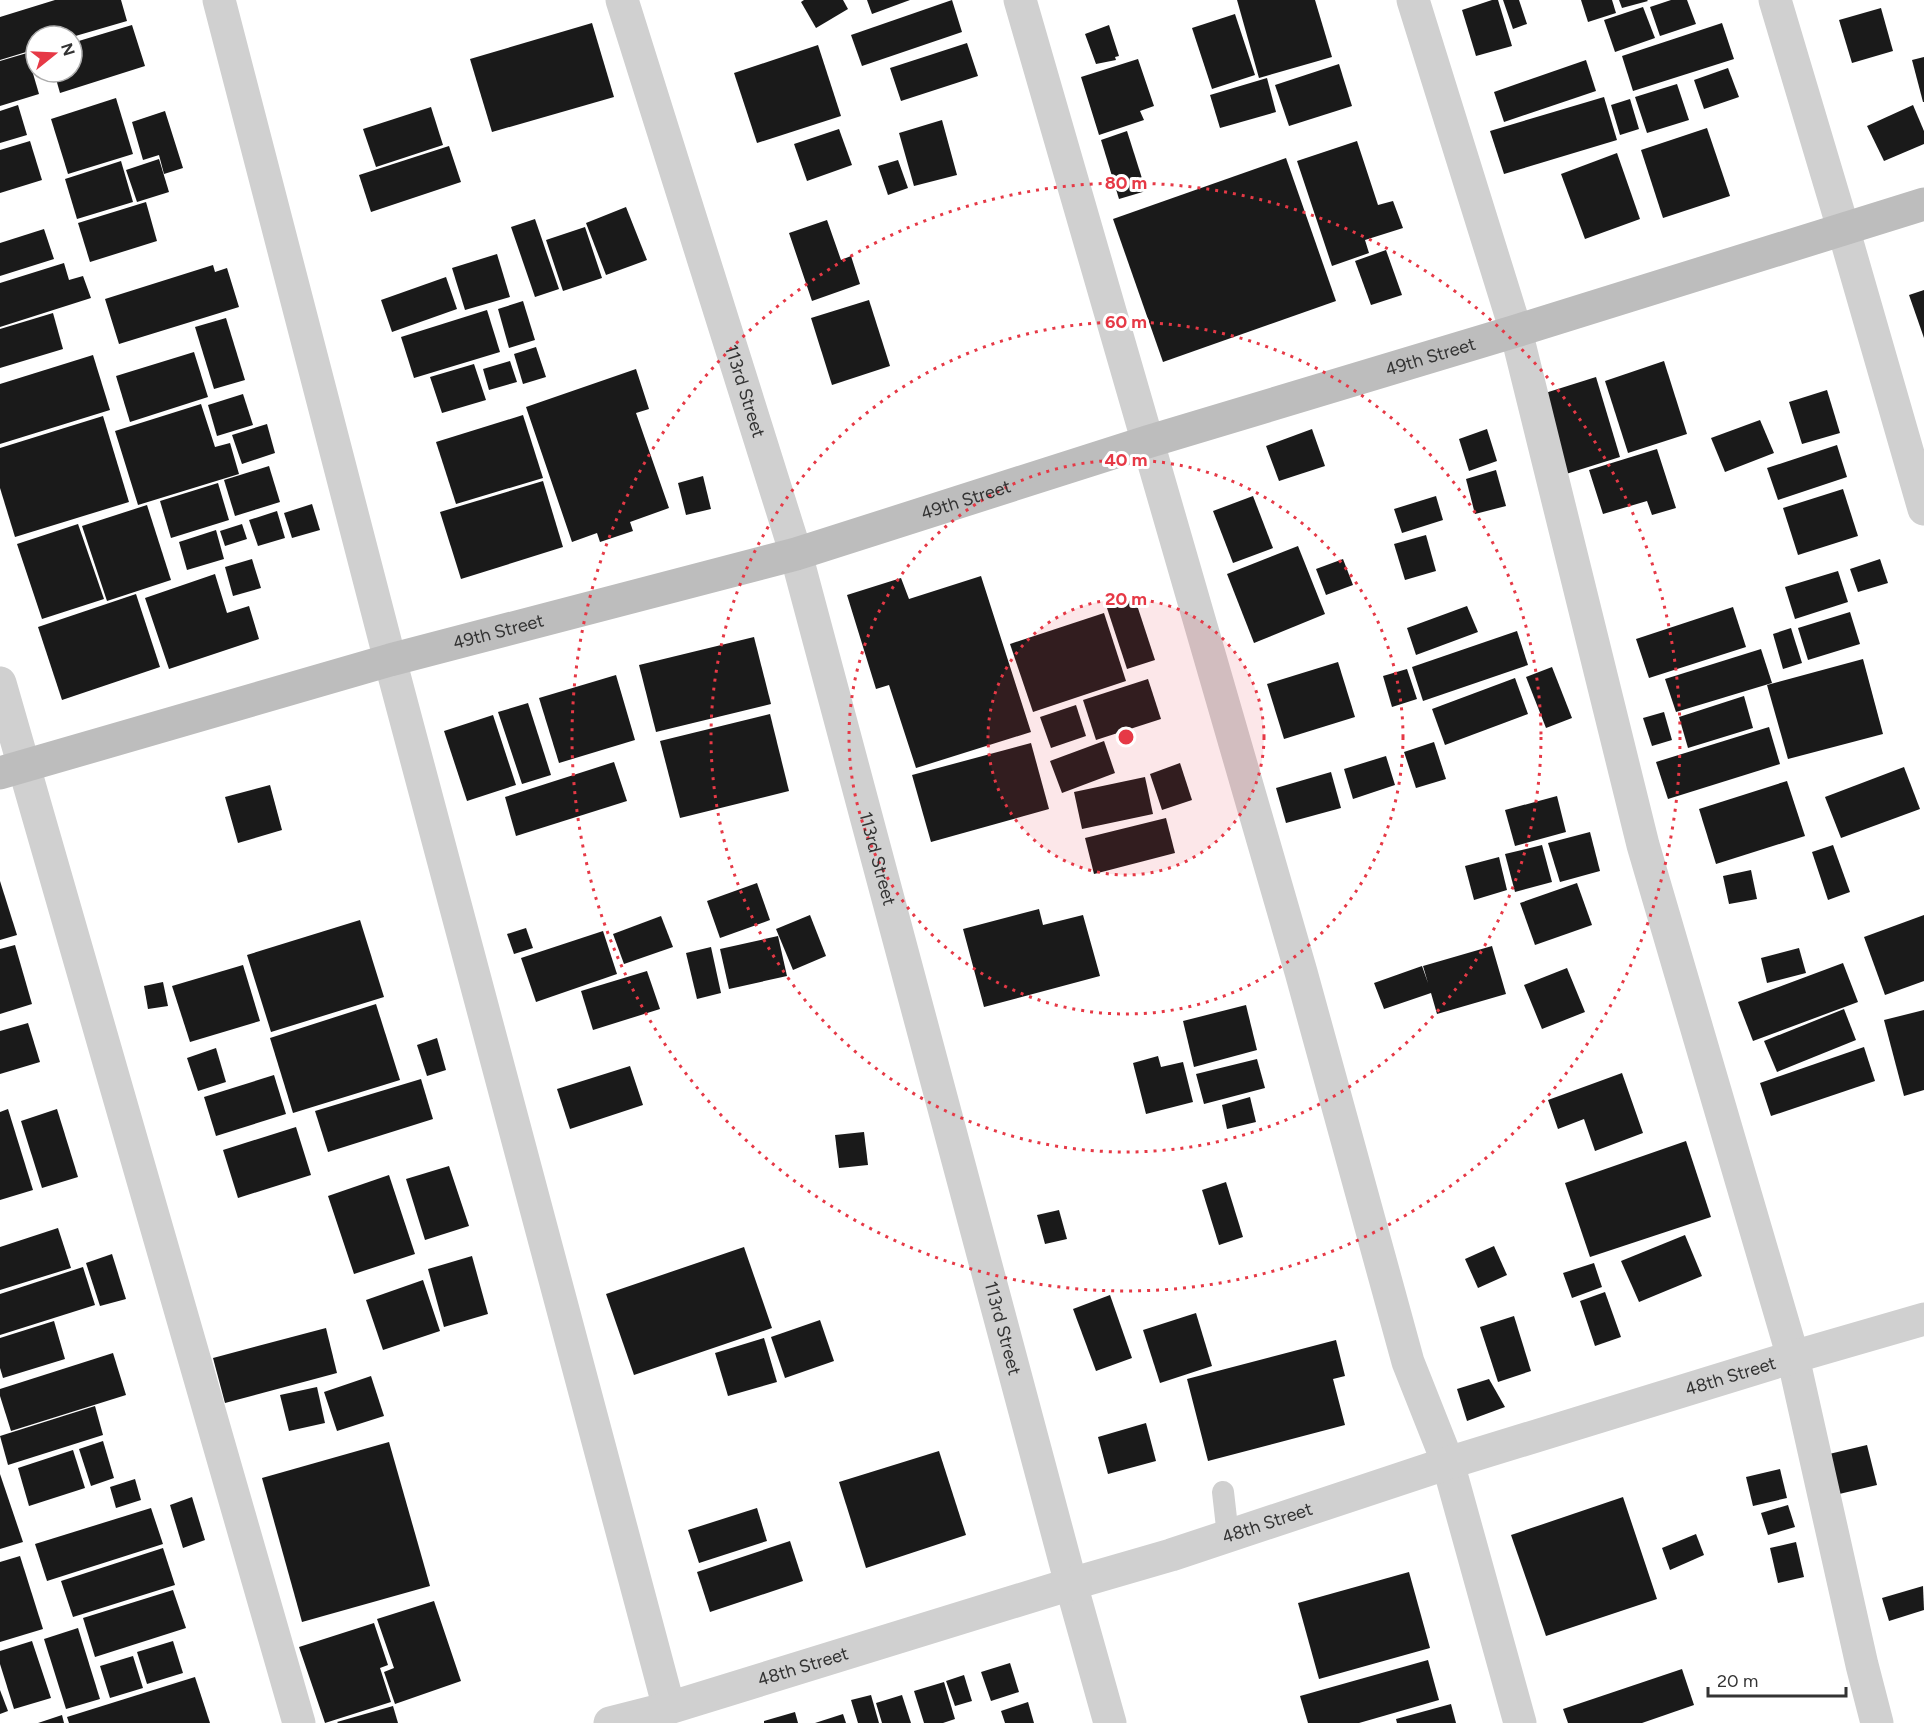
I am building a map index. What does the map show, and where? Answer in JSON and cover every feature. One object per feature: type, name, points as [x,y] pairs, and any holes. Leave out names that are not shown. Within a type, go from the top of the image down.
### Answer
[{"type":"main road","name":"49th Street","points":[[11,769],[390,660],[796,554],[1147,442],[1516,331],[1924,204]]},
{"type":"street","points":[[219,0],[390,660],[671,1715]]},
{"type":"street","name":"113rd Street","points":[[622,0],[796,554],[1110,1723]]},
{"type":"street","points":[[1020,0],[1301,972],[1408,1362],[1448,1463],[1520,1723]]},
{"type":"street","points":[[1413,0],[1516,331],[1643,845],[1793,1357],[1877,1723]]},
{"type":"street","points":[[1775,0],[1924,509]]},
{"type":"street","points":[[0,683],[11,769],[299,1723]]},
{"type":"street","name":"48th Street","points":[[610,1723],[671,1715],[1071,1584],[1172,1555],[1448,1463],[1924,1319]]},
{"type":"lane","points":[[1223,1492],[1228,1536]]},
{"type":"building","points":[[55,0],[121,0],[127,21],[84,34],[84,24],[24,24],[24,53],[0,60],[0,17]]},
{"type":"building","points":[[804,0],[843,0],[848,9],[816,28],[801,2]]},
{"type":"building","points":[[867,0],[910,0],[872,14]]},
{"type":"building","points":[[952,0],[962,32],[862,66],[851,35]]},
{"type":"building","points":[[1237,0],[1315,0],[1332,57],[1259,78]]},
{"type":"building","points":[[1498,0],[1512,46],[1476,56],[1462,10]]},
{"type":"building","points":[[1503,0],[1519,0],[1527,24],[1513,29]]},
{"type":"building","points":[[1581,0],[1612,0],[1616,13],[1588,22]]},
{"type":"building","points":[[1619,0],[1647,0],[1648,1],[1622,8]]},
{"type":"building","points":[[1671,0],[1687,0],[1696,24],[1660,36],[1650,7]]},
{"type":"building","points":[[1643,7],[1655,38],[1615,52],[1604,20]]},
{"type":"building","points":[[1881,8],[1893,51],[1852,63],[1839,20]]},
{"type":"building","points":[[1235,14],[1255,75],[1212,89],[1192,28]]},
{"type":"building","points":[[592,23],[614,97],[492,132],[470,59]]},
{"type":"building","points":[[1722,23],[1734,59],[1633,91],[1622,56]]},
{"type":"building","points":[[132,25],[145,66],[60,93],[57,84],[84,84],[84,39]]},
{"type":"building","points":[[1109,25],[1119,56],[1115,57],[1116,60],[1096,64],[1085,34]]},
{"type":"building","points":[[967,43],[978,76],[901,101],[890,68]]},
{"type":"building","points":[[818,45],[841,116],[757,143],[734,73]]},
{"type":"building","points":[[24,54],[24,84],[36,84],[39,94],[0,106],[0,61]]},
{"type":"building","points":[[1924,57],[1924,102],[1923,102],[1912,60]]},
{"type":"building","points":[[1138,59],[1154,106],[1140,111],[1144,120],[1099,135],[1081,77]]},
{"type":"building","points":[[1586,60],[1596,91],[1504,122],[1494,92]]},
{"type":"building","points":[[1339,64],[1352,106],[1289,126],[1275,85]]},
{"type":"building","points":[[1728,68],[1739,97],[1704,109],[1694,80]]},
{"type":"building","points":[[1267,78],[1276,112],[1220,128],[1210,95]]},
{"type":"building","points":[[1677,84],[1689,120],[1647,133],[1635,97]]},
{"type":"building","points":[[1604,97],[1617,140],[1504,174],[1490,131]]},
{"type":"building","points":[[116,98],[133,154],[68,174],[51,119]]},
{"type":"building","points":[[1630,99],[1639,129],[1620,135],[1611,105]]},
{"type":"building","points":[[18,105],[27,135],[0,143],[0,111]]},
{"type":"building","points":[[1913,105],[1924,131],[1924,144],[1884,161],[1867,126]]},
{"type":"building","points":[[431,107],[443,145],[376,167],[363,129]]},
{"type":"building","points":[[165,111],[183,168],[164,174],[159,155],[143,160],[132,122]]},
{"type":"building","points":[[942,120],[957,175],[914,186],[899,133]]},
{"type":"building","points":[[1707,128],[1730,196],[1663,218],[1641,150]]},
{"type":"building","points":[[839,129],[852,165],[807,181],[794,144]]},
{"type":"building","points":[[1127,131],[1146,191],[1119,199],[1101,140]]},
{"type":"building","points":[[30,141],[42,180],[0,193],[0,150]]},
{"type":"building","points":[[1357,141],[1378,205],[1393,201],[1403,228],[1365,240],[1369,253],[1332,266],[1297,161]]},
{"type":"building","points":[[449,146],[461,182],[371,212],[359,175]]},
{"type":"building","points":[[1617,153],[1640,219],[1585,239],[1561,174]]},
{"type":"building","points":[[1286,158],[1336,301],[1163,362],[1113,219]]},
{"type":"building","points":[[159,159],[169,192],[137,202],[126,170]]},
{"type":"building","points":[[898,160],[908,188],[888,195],[878,166]]},
{"type":"building","points":[[121,161],[133,202],[77,219],[65,179]]},
{"type":"building","points":[[146,202],[157,241],[90,262],[78,223]]},
{"type":"building","points":[[626,207],[647,260],[606,275],[586,223]]},
{"type":"building","points":[[535,219],[559,289],[535,297],[511,227]]},
{"type":"building","points":[[827,220],[841,260],[851,256],[860,284],[812,301],[789,233]]},
{"type":"building","points":[[585,227],[602,278],[563,291],[546,240]]},
{"type":"building","points":[[44,229],[54,259],[0,276],[0,243]]},
{"type":"building","points":[[1386,250],[1402,295],[1371,305],[1355,261]]},
{"type":"building","points":[[497,254],[510,297],[465,310],[452,268]]},
{"type":"building","points":[[64,263],[69,280],[83,276],[91,298],[0,327],[0,283]]},
{"type":"building","points":[[213,265],[215,272],[227,268],[239,307],[119,344],[105,299]]},
{"type":"building","points":[[446,277],[457,309],[392,332],[381,300]]},
{"type":"building","points":[[1924,290],[1924,338],[1909,295]]},
{"type":"building","points":[[869,300],[890,366],[832,385],[811,318]]},
{"type":"building","points":[[523,301],[535,340],[509,348],[498,309]]},
{"type":"building","points":[[487,310],[500,352],[414,378],[401,337]]},
{"type":"building","points":[[53,313],[63,349],[0,368],[0,329]]},
{"type":"building","points":[[226,318],[245,380],[214,389],[195,327]]},
{"type":"building","points":[[536,347],[546,377],[523,384],[514,354]]},
{"type":"building","points":[[194,352],[208,397],[130,422],[116,376]]},
{"type":"building","points":[[93,355],[110,410],[0,444],[0,384]]},
{"type":"building","points":[[510,361],[517,382],[489,390],[483,369]]},
{"type":"building","points":[[1664,361],[1687,434],[1628,453],[1605,381]]},
{"type":"building","points":[[474,364],[486,400],[442,413],[430,377]]},
{"type":"building","points":[[636,369],[649,409],[636,413],[669,508],[630,522],[633,531],[600,542],[597,533],[572,542],[526,407]]},
{"type":"building","points":[[1596,377],[1620,457],[1566,474],[1542,394]]},
{"type":"building","points":[[1827,390],[1840,433],[1802,444],[1789,402]]},
{"type":"building","points":[[243,394],[253,425],[217,436],[208,405]]},
{"type":"building","points":[[201,404],[215,447],[230,443],[239,474],[138,505],[115,431]]},
{"type":"building","points":[[523,415],[543,478],[456,504],[436,442]]},
{"type":"building","points":[[103,416],[129,502],[15,537],[0,488],[0,448]]},
{"type":"building","points":[[1760,420],[1774,453],[1725,472],[1711,438]]},
{"type":"building","points":[[267,424],[275,453],[242,464],[232,435]]},
{"type":"building","points":[[1312,429],[1325,466],[1279,481],[1266,446]]},
{"type":"building","points":[[1487,429],[1497,461],[1469,471],[1459,439]]},
{"type":"building","points":[[1837,445],[1847,477],[1778,500],[1767,468]]},
{"type":"building","points":[[1657,449],[1676,508],[1652,515],[1647,501],[1603,514],[1589,470]]},
{"type":"building","points":[[269,466],[280,502],[235,516],[224,480]]},
{"type":"building","points":[[1496,470],[1506,506],[1475,514],[1466,479]]},
{"type":"building","points":[[703,476],[711,509],[686,515],[678,483]]},
{"type":"building","points":[[543,481],[563,547],[461,579],[440,512]]},
{"type":"building","points":[[218,483],[229,520],[171,538],[160,501]]},
{"type":"building","points":[[1843,489],[1858,536],[1798,555],[1783,508]]},
{"type":"building","points":[[1253,496],[1273,548],[1233,563],[1213,511]]},
{"type":"building","points":[[1436,496],[1443,520],[1402,533],[1394,509]]},
{"type":"building","points":[[312,504],[320,530],[292,538],[284,513]]},
{"type":"building","points":[[147,505],[171,580],[107,601],[82,526]]},
{"type":"building","points":[[277,511],[285,538],[258,546],[249,520]]},
{"type":"building","points":[[78,524],[104,599],[42,619],[17,544]]},
{"type":"building","points":[[242,524],[247,539],[225,546],[220,531]]},
{"type":"building","points":[[216,530],[224,559],[187,570],[179,542]]},
{"type":"building","points":[[1426,535],[1436,571],[1405,580],[1394,544]]},
{"type":"building","points":[[1298,546],[1325,614],[1254,643],[1227,574]]},
{"type":"building","points":[[252,559],[261,588],[233,596],[225,567]]},
{"type":"building","points":[[1343,559],[1353,585],[1326,595],[1316,569]]},
{"type":"building","points":[[1880,559],[1888,583],[1858,592],[1850,569]]},
{"type":"building","points":[[1838,571],[1848,602],[1795,619],[1785,587]]},
{"type":"building","points":[[215,574],[227,613],[249,606],[259,639],[169,669],[145,598]]},
{"type":"building","points":[[981,576],[1031,732],[916,768],[889,685],[876,689],[847,595],[901,578],[909,599]]},
{"type":"building","points":[[136,594],[160,667],[62,700],[38,627]]},
{"type":"building","points":[[1135,599],[1155,660],[1127,669],[1107,608]]},
{"type":"building","points":[[1467,606],[1478,632],[1416,655],[1407,628]]},
{"type":"building","points":[[1733,607],[1746,647],[1649,678],[1636,639]]},
{"type":"building","points":[[1850,612],[1860,644],[1808,660],[1798,628]]},
{"type":"building","points":[[1104,613],[1126,681],[1033,712],[1010,644]]},
{"type":"building","points":[[1791,628],[1802,663],[1783,669],[1773,634]]},
{"type":"building","points":[[1517,631],[1528,665],[1423,701],[1412,667]]},
{"type":"building","points":[[754,637],[771,704],[656,732],[639,665]]},
{"type":"building","points":[[1761,649],[1772,683],[1676,712],[1665,679]]},
{"type":"building","points":[[1863,659],[1883,734],[1788,759],[1767,685]]},
{"type":"building","points":[[1338,662],[1355,717],[1284,739],[1267,684]]},
{"type":"building","points":[[1552,667],[1572,718],[1546,728],[1526,677]]},
{"type":"building","points":[[1407,669],[1417,699],[1392,707],[1383,676]]},
{"type":"building","points":[[616,675],[635,740],[559,763],[539,698]]},
{"type":"building","points":[[1515,678],[1528,714],[1445,745],[1432,709]]},
{"type":"building","points":[[1148,679],[1161,719],[1096,740],[1083,700]]},
{"type":"building","points":[[1744,696],[1753,728],[1688,748],[1679,717]]},
{"type":"building","points":[[528,703],[551,775],[522,784],[498,712]]},
{"type":"building","points":[[1076,705],[1086,736],[1051,748],[1040,717]]},
{"type":"building","points":[[1664,712],[1672,740],[1652,746],[1643,718]]},
{"type":"building","points":[[770,714],[789,791],[680,818],[660,741]]},
{"type":"building","points":[[493,715],[516,785],[467,801],[444,731]]},
{"type":"building","points":[[1769,727],[1780,764],[1668,799],[1656,762]]},
{"type":"building","points":[[1104,741],[1115,773],[1062,793],[1050,761]]},
{"type":"building","points":[[1434,742],[1446,779],[1416,788],[1404,752]]},
{"type":"building","points":[[1031,743],[1049,809],[931,842],[912,775]]},
{"type":"building","points":[[1386,756],[1395,785],[1353,799],[1344,769]]},
{"type":"building","points":[[614,762],[627,801],[516,836],[505,797]]},
{"type":"building","points":[[1180,763],[1192,800],[1162,810],[1150,774]]},
{"type":"building","points":[[1904,767],[1920,809],[1841,838],[1825,797]]},
{"type":"building","points":[[1331,772],[1341,808],[1286,823],[1276,788]]},
{"type":"building","points":[[1145,777],[1153,814],[1082,829],[1074,792]]},
{"type":"building","points":[[1787,781],[1805,836],[1716,864],[1699,809]]},
{"type":"building","points":[[270,785],[282,830],[238,843],[225,797]]},
{"type":"building","points":[[1557,796],[1566,832],[1515,846],[1505,810]]},
{"type":"building","points":[[1166,818],[1175,853],[1094,874],[1085,838]]},
{"type":"building","points":[[1590,832],[1600,871],[1560,882],[1548,843]]},
{"type":"building","points":[[1542,845],[1552,882],[1515,892],[1505,854]]},
{"type":"building","points":[[1833,845],[1850,892],[1828,900],[1812,852]]},
{"type":"building","points":[[1499,857],[1507,890],[1474,900],[1465,866]]},
{"type":"building","points":[[1751,870],[1757,899],[1729,904],[1723,876]]},
{"type":"building","points":[[0,881],[17,935],[0,940]]},
{"type":"building","points":[[757,883],[770,920],[720,938],[707,901]]},
{"type":"building","points":[[1577,883],[1592,925],[1535,945],[1520,903]]},
{"type":"building","points":[[1039,909],[1043,925],[1083,915],[1100,976],[984,1007],[963,929]]},
{"type":"building","points":[[810,915],[826,956],[793,970],[776,929]]},
{"type":"building","points":[[1924,915],[1924,981],[1885,995],[1864,937]]},
{"type":"building","points":[[661,916],[673,947],[624,964],[613,934]]},
{"type":"building","points":[[360,920],[384,997],[271,1032],[247,955]]},
{"type":"building","points":[[526,928],[533,948],[514,954],[507,934]]},
{"type":"building","points":[[603,931],[617,974],[536,1002],[521,958]]},
{"type":"building","points":[[778,936],[787,976],[729,989],[720,949]]},
{"type":"building","points":[[15,945],[32,1004],[0,1014],[0,949]]},
{"type":"building","points":[[1492,946],[1506,994],[1437,1014],[1431,993],[1384,1009],[1374,983],[1422,966],[1428,983],[1423,966]]},
{"type":"building","points":[[711,947],[721,993],[697,999],[686,953]]},
{"type":"building","points":[[1799,948],[1806,973],[1767,983],[1761,958]]},
{"type":"building","points":[[1843,963],[1858,1002],[1753,1041],[1738,1002]]},
{"type":"building","points":[[243,965],[260,1021],[190,1042],[172,986]]},
{"type":"building","points":[[1567,968],[1585,1012],[1542,1029],[1524,985]]},
{"type":"building","points":[[647,971],[660,1009],[593,1030],[581,991]]},
{"type":"building","points":[[163,982],[168,1006],[148,1009],[144,986]]},
{"type":"building","points":[[376,1004],[400,1080],[293,1113],[270,1038]]},
{"type":"building","points":[[1246,1005],[1257,1050],[1194,1067],[1183,1021]]},
{"type":"building","points":[[1844,1009],[1856,1040],[1777,1072],[1764,1041]]},
{"type":"building","points":[[1924,1010],[1924,1090],[1904,1096],[1884,1020]]},
{"type":"building","points":[[28,1023],[40,1062],[0,1074],[0,1031]]},
{"type":"building","points":[[437,1038],[446,1070],[427,1076],[417,1045]]},
{"type":"building","points":[[1864,1047],[1875,1081],[1771,1116],[1760,1083]]},
{"type":"building","points":[[216,1048],[226,1082],[198,1091],[187,1058]]},
{"type":"building","points":[[1158,1056],[1161,1067],[1183,1062],[1193,1102],[1146,1114],[1133,1063]]},
{"type":"building","points":[[1257,1059],[1265,1088],[1204,1104],[1196,1074]]},
{"type":"building","points":[[630,1066],[643,1105],[570,1129],[557,1089]]},
{"type":"building","points":[[1622,1073],[1643,1133],[1595,1151],[1584,1119],[1558,1129],[1548,1100]]},
{"type":"building","points":[[274,1075],[286,1114],[216,1136],[204,1097]]},
{"type":"building","points":[[421,1079],[433,1119],[328,1152],[315,1111]]},
{"type":"building","points":[[1250,1097],[1256,1122],[1227,1129],[1222,1105]]},
{"type":"building","points":[[8,1109],[33,1190],[0,1200],[0,1112]]},
{"type":"building","points":[[57,1109],[78,1177],[42,1188],[21,1121]]},
{"type":"building","points":[[296,1127],[311,1175],[238,1198],[223,1150]]},
{"type":"building","points":[[864,1132],[868,1165],[839,1168],[835,1135]]},
{"type":"building","points":[[1686,1141],[1711,1217],[1590,1257],[1565,1183]]},
{"type":"building","points":[[449,1166],[469,1226],[425,1240],[406,1179]]},
{"type":"building","points":[[389,1175],[415,1254],[354,1274],[328,1196]]},
{"type":"building","points":[[1226,1182],[1243,1237],[1219,1245],[1202,1190]]},
{"type":"building","points":[[1059,1210],[1067,1239],[1045,1244],[1037,1215]]},
{"type":"building","points":[[58,1228],[71,1268],[0,1290],[0,1247]]},
{"type":"building","points":[[1685,1235],[1702,1276],[1639,1302],[1621,1261]]},
{"type":"building","points":[[1494,1246],[1507,1275],[1478,1288],[1465,1259]]},
{"type":"building","points":[[744,1247],[772,1328],[634,1375],[606,1294]]},
{"type":"building","points":[[112,1254],[126,1299],[100,1306],[86,1263]]},
{"type":"building","points":[[472,1256],[488,1314],[444,1327],[428,1269]]},
{"type":"building","points":[[1594,1263],[1602,1287],[1572,1298],[1563,1273]]},
{"type":"building","points":[[83,1267],[95,1305],[0,1335],[0,1294]]},
{"type":"building","points":[[423,1280],[440,1331],[383,1350],[366,1300]]},
{"type":"building","points":[[1605,1292],[1621,1337],[1595,1346],[1580,1301]]},
{"type":"building","points":[[1110,1295],[1132,1358],[1096,1371],[1073,1309]]},
{"type":"building","points":[[1196,1313],[1212,1366],[1160,1383],[1143,1330]]},
{"type":"building","points":[[1514,1316],[1531,1371],[1498,1382],[1480,1327]]},
{"type":"building","points":[[820,1320],[834,1361],[785,1378],[771,1337]]},
{"type":"building","points":[[54,1321],[65,1359],[3,1378],[0,1368],[0,1338]]},
{"type":"building","points":[[326,1328],[337,1373],[225,1403],[213,1358]]},
{"type":"building","points":[[764,1338],[777,1382],[728,1396],[715,1353]]},
{"type":"building","points":[[1336,1340],[1345,1376],[1333,1379],[1345,1425],[1208,1461],[1187,1379]]},
{"type":"building","points":[[113,1353],[126,1395],[11,1431],[0,1389]]},
{"type":"building","points":[[371,1376],[384,1416],[337,1431],[324,1392]]},
{"type":"building","points":[[1489,1379],[1505,1407],[1467,1421],[1457,1389]]},
{"type":"building","points":[[317,1387],[325,1423],[289,1431],[280,1395]]},
{"type":"building","points":[[95,1406],[103,1435],[8,1465],[0,1436]]},
{"type":"building","points":[[1146,1423],[1156,1461],[1108,1474],[1098,1437]]},
{"type":"building","points":[[103,1441],[114,1478],[91,1486],[79,1449]]},
{"type":"building","points":[[389,1442],[430,1586],[302,1622],[262,1478]]},
{"type":"building","points":[[1867,1445],[1877,1485],[1835,1495],[1825,1455]]},
{"type":"building","points":[[73,1450],[85,1488],[29,1506],[18,1468]]},
{"type":"building","points":[[939,1451],[966,1535],[866,1568],[839,1482]]},
{"type":"building","points":[[1780,1469],[1787,1498],[1753,1506],[1746,1477]]},
{"type":"building","points":[[0,1474],[23,1542],[0,1549]]},
{"type":"building","points":[[135,1479],[141,1500],[116,1508],[110,1487]]},
{"type":"building","points":[[192,1497],[205,1540],[183,1548],[170,1505]]},
{"type":"building","points":[[1623,1497],[1657,1599],[1546,1636],[1511,1535]]},
{"type":"building","points":[[1788,1505],[1795,1527],[1768,1535],[1761,1513]]},
{"type":"building","points":[[151,1508],[163,1544],[47,1581],[35,1544]]},
{"type":"building","points":[[757,1508],[767,1541],[699,1563],[688,1530]]},
{"type":"building","points":[[1696,1534],[1704,1555],[1670,1570],[1662,1548]]},
{"type":"building","points":[[790,1541],[803,1581],[710,1612],[697,1572]]},
{"type":"building","points":[[1796,1542],[1804,1577],[1778,1583],[1770,1548]]},
{"type":"building","points":[[163,1548],[175,1585],[73,1617],[61,1581]]},
{"type":"building","points":[[20,1556],[43,1629],[0,1642],[0,1562]]},
{"type":"building","points":[[1409,1572],[1430,1648],[1319,1679],[1298,1603]]},
{"type":"building","points":[[1923,1586],[1924,1610],[1889,1621],[1882,1598]]},
{"type":"building","points":[[173,1590],[186,1628],[95,1657],[83,1618]]},
{"type":"building","points":[[434,1601],[461,1681],[395,1704],[384,1672],[394,1668],[377,1619]]},
{"type":"building","points":[[374,1623],[388,1665],[380,1668],[391,1702],[325,1723],[299,1647]]},
{"type":"building","points":[[78,1628],[100,1699],[66,1709],[44,1639]]},
{"type":"building","points":[[32,1641],[51,1698],[14,1709],[0,1664],[0,1651]]},
{"type":"building","points":[[173,1641],[183,1673],[147,1684],[137,1652]]},
{"type":"building","points":[[133,1656],[143,1688],[110,1698],[100,1666]]},
{"type":"building","points":[[1428,1660],[1439,1700],[1359,1723],[1308,1723],[1300,1696]]},
{"type":"building","points":[[1010,1663],[1019,1692],[991,1701],[981,1672]]},
{"type":"building","points":[[1682,1669],[1694,1705],[1642,1723],[1568,1723],[1563,1709]]},
{"type":"building","points":[[964,1675],[972,1701],[955,1706],[946,1681]]},
{"type":"building","points":[[195,1677],[210,1723],[69,1723],[67,1717]]},
{"type":"building","points":[[944,1682],[955,1719],[943,1723],[924,1723],[914,1691]]},
{"type":"building","points":[[0,1690],[8,1711],[0,1714]]},
{"type":"building","points":[[871,1695],[879,1723],[858,1723],[851,1700]]},
{"type":"building","points":[[902,1695],[911,1723],[882,1723],[876,1703]]},
{"type":"building","points":[[1028,1702],[1034,1723],[1005,1723],[1001,1711]]},
{"type":"building","points":[[1451,1704],[1456,1723],[1397,1723],[1396,1719]]},
{"type":"building","points":[[393,1706],[398,1723],[337,1722]]},
{"type":"building","points":[[795,1712],[798,1723],[764,1723],[764,1721]]},
{"type":"building","points":[[843,1714],[846,1723],[815,1723]]},
{"type":"building","points":[[62,1715],[64,1723],[38,1723]]}]
